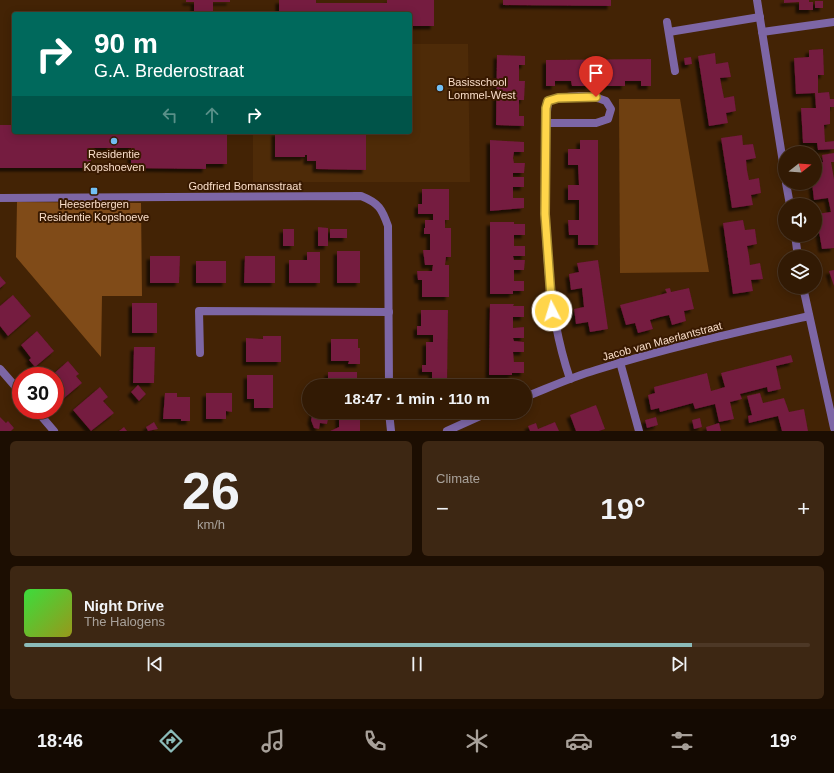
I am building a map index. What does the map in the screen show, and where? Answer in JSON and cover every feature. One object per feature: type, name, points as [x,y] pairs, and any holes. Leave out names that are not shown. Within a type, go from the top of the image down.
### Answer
[{"type":"street","points":[[757,0],[780,146]]},
{"type":"street","points":[[669,32],[760,17]]},
{"type":"street","points":[[667,22],[675,71]]},
{"type":"street","points":[[762,32],[834,22]]},
{"type":"street","points":[[546,123],[596,123],[608,119],[611,109],[606,101],[596,97],[558,98],[548,101],[546,123],[544,176],[548,270],[552,311],[562,356],[570,380]]},
{"type":"street","name":"Godfried Bomansstraat","points":[[0,198],[361,196],[374,201],[383,211],[388,226],[389,379]]},
{"type":"street","points":[[804,294],[834,428]]},
{"type":"street","points":[[200,353],[199,312],[389,312]]},
{"type":"street","name":"Jacob van Maerlantstraat","points":[[532,394],[620,362],[809,316]]},
{"type":"street","points":[[620,362],[639,431]]},
{"type":"street","points":[[0,369],[12,383]]},
{"type":"street","points":[[44,419],[54,431]]},
{"type":"street","points":[[390,419],[391,431]]},
{"type":"street","points":[[447,431],[474,419]]},
{"type":"shaded area","name":"Basisschool Lommel-West","points":[[412,44],[468,44],[470,182],[253,182],[253,134],[412,134]]},
{"type":"shaded area","points":[[619,99],[680,99],[709,272],[620,273]]},
{"type":"shaded area","points":[[17,202],[141,203],[142,296],[102,296],[101,357],[16,257]]},
{"type":"building","points":[[186,0],[230,0],[230,2],[213,2],[213,12],[194,12],[194,2],[186,2]]},
{"type":"building","points":[[279,0],[316,0],[316,3],[387,3],[387,0],[434,0],[434,26],[412,26],[412,12],[279,12]]},
{"type":"building","points":[[503,0],[611,0],[611,6],[503,5]]},
{"type":"building","points":[[784,0],[809,0],[809,2],[813,2],[813,10],[799,10],[799,2],[784,3]]},
{"type":"building","points":[[815,1],[823,1],[823,8],[815,8]]},
{"type":"building","points":[[823,49],[824,75],[818,75],[818,93],[829,92],[830,99],[834,99],[834,107],[830,107],[830,124],[824,125],[825,142],[834,141],[834,149],[822,150],[822,146],[817,146],[817,143],[803,143],[801,108],[816,108],[815,93],[796,94],[794,58],[809,57],[809,50]]},
{"type":"building","points":[[715,53],[716,64],[728,62],[731,77],[720,78],[724,98],[734,96],[736,111],[726,113],[728,123],[709,126],[698,56]]},
{"type":"building","points":[[497,55],[525,56],[525,65],[519,65],[519,81],[525,81],[524,100],[519,100],[519,116],[524,116],[524,126],[496,125]]},
{"type":"building","points":[[691,57],[692,64],[685,65],[684,58]]},
{"type":"building","points":[[651,59],[651,86],[641,86],[641,81],[625,81],[625,86],[606,86],[606,81],[598,80],[590,81],[590,86],[572,86],[571,81],[555,81],[555,86],[546,86],[546,60]]},
{"type":"building","name":"Residentie Kopshoeven","points":[[0,125],[12,125],[12,134],[227,134],[227,164],[206,164],[206,169],[131,168],[131,148],[91,148],[91,168],[0,168]]},
{"type":"building","points":[[275,134],[366,134],[366,170],[316,169],[316,161],[307,161],[307,155],[305,155],[305,157],[275,157]]},
{"type":"building","points":[[742,135],[743,145],[753,144],[756,158],[746,160],[747,170],[749,180],[759,178],[761,193],[751,195],[753,205],[732,208],[721,138]]},
{"type":"building","points":[[490,140],[524,142],[524,152],[514,152],[513,158],[514,163],[525,163],[524,173],[513,173],[513,177],[524,177],[524,187],[513,187],[513,198],[524,198],[524,208],[490,211]]},
{"type":"building","points":[[580,140],[598,140],[598,245],[578,245],[578,235],[569,235],[568,220],[579,220],[579,200],[568,200],[568,185],[579,185],[578,165],[568,165],[568,149],[580,149]]},
{"type":"building","points":[[834,153],[834,162],[831,162],[834,179],[834,248],[822,249],[821,242],[822,213],[831,212],[828,198],[814,198],[813,190],[822,190],[822,155]]},
{"type":"building","points":[[422,189],[449,189],[449,220],[445,220],[445,228],[451,228],[451,257],[446,257],[445,265],[449,265],[449,297],[422,297],[422,280],[418,280],[417,271],[432,271],[433,265],[425,265],[423,250],[430,250],[430,234],[424,234],[424,228],[425,220],[433,220],[433,214],[418,214],[418,204],[422,204]]},
{"type":"building","points":[[743,220],[745,230],[755,229],[757,244],[747,246],[750,265],[760,263],[763,279],[751,280],[753,291],[733,294],[723,223]]},
{"type":"building","points":[[490,222],[514,222],[514,224],[525,224],[525,235],[514,235],[514,246],[525,246],[525,256],[513,256],[514,260],[525,260],[524,270],[514,270],[514,281],[524,281],[524,291],[513,291],[513,294],[490,294]]},
{"type":"building","points":[[318,227],[328,228],[328,246],[318,246]]},
{"type":"building","points":[[283,229],[294,229],[294,246],[283,246]]},
{"type":"building","points":[[330,229],[347,229],[347,238],[330,238]]},
{"type":"building","points":[[337,251],[360,251],[360,283],[337,283]]},
{"type":"building","points":[[307,252],[320,252],[320,283],[289,283],[289,260],[307,260]]},
{"type":"building","points":[[150,256],[180,256],[179,283],[150,283]]},
{"type":"building","points":[[245,256],[275,256],[275,283],[244,283]]},
{"type":"building","points":[[598,260],[608,329],[590,332],[588,322],[576,324],[574,309],[584,307],[582,288],[571,290],[569,274],[579,272],[577,263]]},
{"type":"building","points":[[196,261],[226,261],[226,283],[196,283]]},
{"type":"building","points":[[834,270],[834,286],[829,271]]},
{"type":"building","points":[[0,276],[6,283],[0,288]]},
{"type":"building","points":[[670,288],[671,292],[689,288],[694,309],[684,311],[686,321],[672,325],[669,315],[660,317],[650,320],[653,329],[638,333],[635,323],[626,325],[620,305],[667,293],[665,289]]},
{"type":"building","points":[[13,295],[31,316],[8,336],[0,326],[0,306]]},
{"type":"building","points":[[132,303],[157,303],[157,333],[132,333]]},
{"type":"building","points":[[490,304],[514,304],[513,306],[524,306],[524,317],[513,317],[513,328],[524,327],[524,338],[513,338],[514,341],[524,342],[524,352],[513,352],[514,362],[524,362],[524,373],[512,373],[512,375],[489,375]]},
{"type":"building","points":[[421,310],[448,310],[447,379],[417,379],[432,378],[432,372],[422,372],[422,365],[426,365],[426,342],[433,342],[433,335],[417,335],[417,326],[421,326]]},
{"type":"building","points":[[37,331],[54,351],[35,367],[29,360],[31,358],[21,345]]},
{"type":"building","points":[[263,336],[281,336],[281,362],[246,362],[246,338],[263,339]]},
{"type":"building","points":[[331,339],[358,339],[358,348],[360,348],[360,364],[348,364],[349,361],[331,361]]},
{"type":"building","points":[[134,347],[155,347],[154,383],[133,383]]},
{"type":"building","points":[[791,355],[793,362],[776,366],[781,389],[768,392],[767,387],[740,394],[742,399],[730,402],[734,419],[719,422],[715,404],[695,409],[693,403],[660,412],[659,408],[651,410],[648,395],[655,393],[654,387],[707,373],[711,391],[725,387],[721,373]]},
{"type":"building","points":[[68,361],[79,374],[76,376],[82,383],[64,398],[64,367],[61,367]]},
{"type":"building","points":[[328,372],[357,372],[357,379],[328,379]]},
{"type":"building","points":[[247,375],[273,375],[273,408],[254,408],[254,399],[247,399]]},
{"type":"building","points":[[138,385],[146,394],[139,401],[131,392]]},
{"type":"building","points":[[100,387],[108,397],[103,401],[114,413],[91,431],[73,410]]},
{"type":"building","points":[[165,393],[177,393],[177,397],[190,397],[190,421],[181,421],[181,419],[163,419]]},
{"type":"building","points":[[206,393],[232,393],[232,412],[226,411],[226,419],[206,419]]},
{"type":"building","points":[[760,393],[763,403],[784,398],[789,412],[804,409],[808,431],[782,431],[778,416],[749,423],[748,416],[752,415],[747,396]]},
{"type":"building","points":[[596,405],[605,429],[599,431],[576,431],[570,415]]},
{"type":"building","points":[[0,417],[6,423],[8,421],[14,428],[11,431],[0,431]]},
{"type":"building","points":[[656,417],[658,425],[647,428],[645,420]]},
{"type":"building","points":[[700,418],[702,427],[694,429],[692,420]]},
{"type":"building","points":[[328,419],[327,424],[320,423],[319,429],[314,428],[311,420]]},
{"type":"building","points":[[339,419],[360,419],[360,431],[330,431],[339,427]]},
{"type":"building","points":[[154,422],[158,429],[148,431],[146,427]]},
{"type":"building","points":[[555,422],[559,431],[530,431],[528,426],[536,423],[538,429]]},
{"type":"building","points":[[719,423],[721,431],[707,431],[706,427]]},
{"type":"building","points":[[124,427],[127,431],[119,431]]},
{"type":"place","name":"Basisschool Lommel-West","points":[[440,88]]},
{"type":"place","name":"Residentie Kopshoeven","points":[[114,141]]},
{"type":"place","name":"Heeserbergen Residentie Kopshoeve","points":[[94,191]]},
{"type":"route","points":[[552,311],[545,214],[544,176],[546,108],[548,101],[558,98],[596,97]]}]
